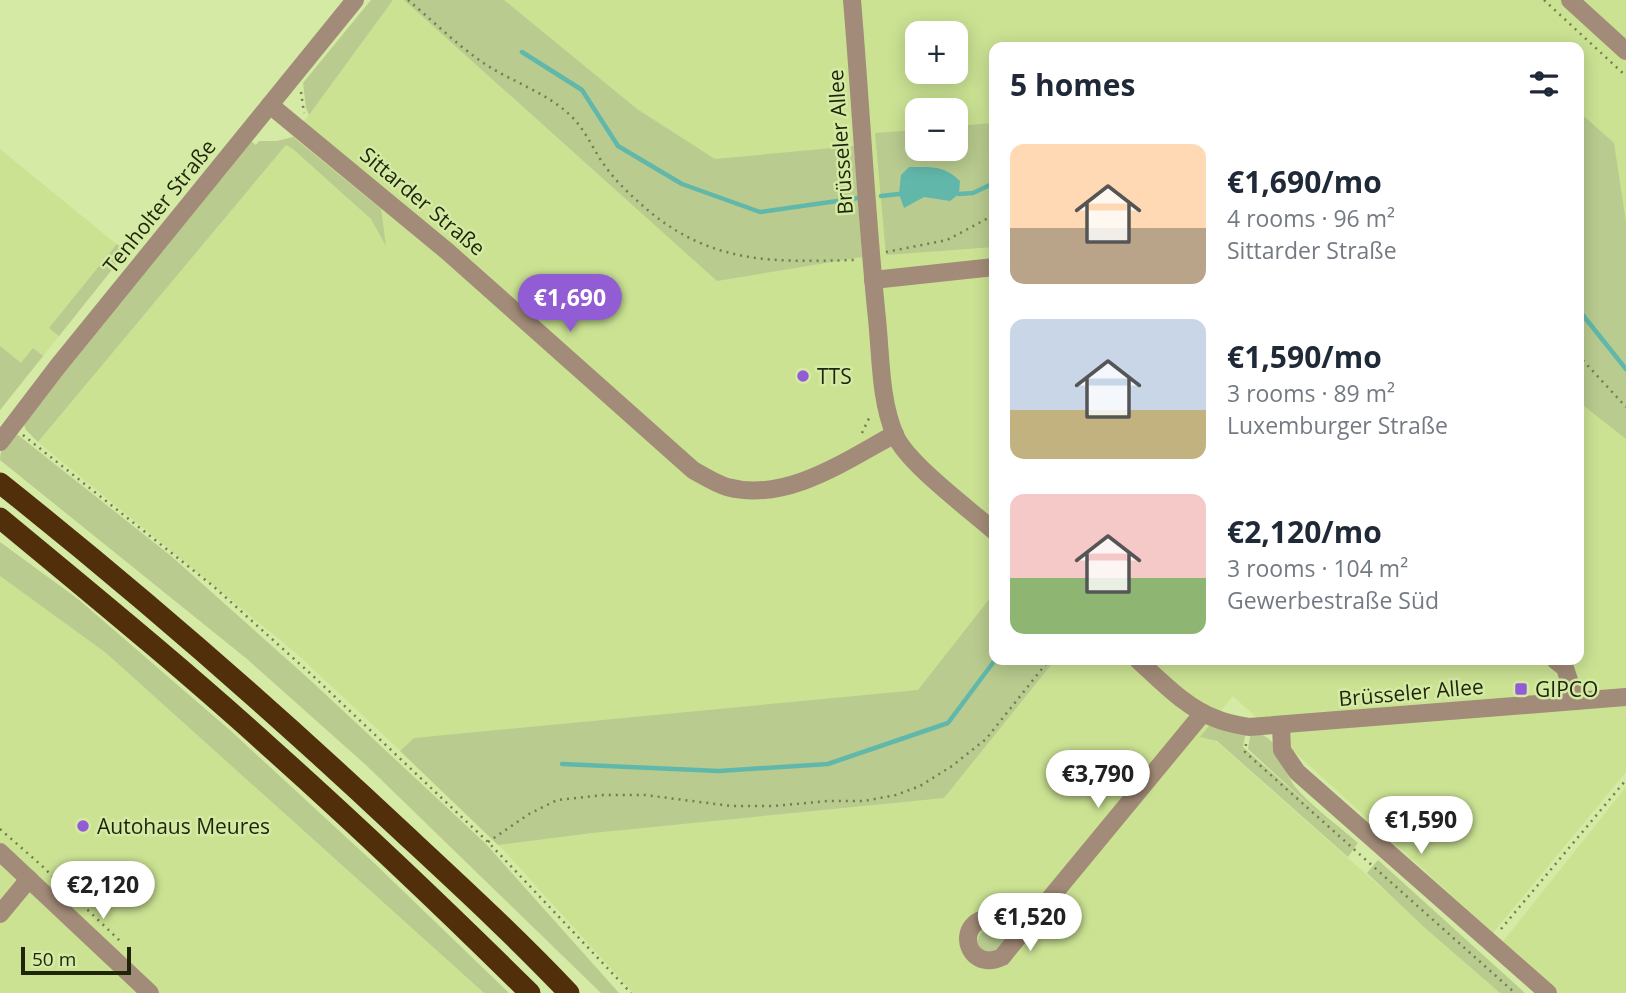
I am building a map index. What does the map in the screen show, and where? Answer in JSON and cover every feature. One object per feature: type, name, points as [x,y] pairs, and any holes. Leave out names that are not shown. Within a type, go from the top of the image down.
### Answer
[{"type":"highway","points":[[0,483],[149,605],[263,704],[444,872],[569,993]]},
{"type":"highway","points":[[0,518],[275,751],[530,993]]},
{"type":"street","name":"Tenholter Straße","points":[[0,442],[58,366],[355,0]]},
{"type":"street","name":"Brüsseler Allee","points":[[852,0],[873,280],[886,400],[895,434],[902,448],[989,527]]},
{"type":"street","points":[[1570,0],[1626,51]]},
{"type":"street","name":"Sittarder Straße","points":[[270,105],[448,252],[694,470],[715,482],[736,488],[768,491],[807,479],[895,434]]},
{"type":"street","points":[[873,280],[989,268]]},
{"type":"street","name":"Brüsseler Allee","points":[[1144,665],[1203,713],[1218,720],[1249,727],[1626,697]]},
{"type":"street","points":[[1561,665],[1565,668],[1576,701]]},
{"type":"street","points":[[1028,925],[1203,713]]},
{"type":"street","points":[[1281,726],[1282,750],[1297,772],[1548,993]]},
{"type":"street","points":[[0,852],[149,993]]},
{"type":"street","points":[[0,914],[29,879]]},
{"type":"path","points":[[408,0],[480,61],[542,94],[574,118],[608,171],[637,201],[673,231],[702,245],[742,257],[861,260],[947,240],[989,218]]},
{"type":"path","points":[[1544,0],[1626,76]]},
{"type":"path","points":[[1584,362],[1626,407]]},
{"type":"path","points":[[853,440],[862,433],[876,402],[886,400]]},
{"type":"path","points":[[12,426],[213,586],[322,684],[488,842],[631,993]]},
{"type":"path","points":[[488,842],[529,814],[557,800],[603,795],[646,795],[731,806],[774,806],[864,801],[896,795],[920,786],[942,773],[986,739],[1045,665]]},
{"type":"path","points":[[1249,727],[1245,752],[1516,993]]},
{"type":"path","points":[[1490,942],[1626,780]]},
{"type":"shaded area","points":[[371,0],[393,0],[309,115],[303,83]]},
{"type":"shaded area","name":"GIPCO","points":[[393,0],[1626,0],[1626,772],[1493,933],[1233,696],[1201,736],[1216,741],[1500,993],[633,993],[488,833],[297,654],[38,442],[292,138]]},
{"type":"shaded area","points":[[404,0],[504,0],[637,109],[715,159],[854,146],[862,257],[717,281]]},
{"type":"shaded area","points":[[1584,116],[1614,143],[1626,222],[1626,439],[1584,406]]},
{"type":"shaded area","points":[[989,123],[989,247],[886,255],[875,133],[905,131],[905,161],[968,161],[968,125]]},
{"type":"shaded area","points":[[293,137],[381,209],[386,246],[371,219],[286,145],[38,442],[26,430],[23,422],[251,141],[256,145],[259,141],[277,141]]},
{"type":"shaded area","points":[[0,149],[126,252],[0,410]]},
{"type":"shaded area","points":[[117,244],[126,252],[59,336],[49,328]]},
{"type":"shaded area","points":[[0,346],[21,363],[33,348],[43,356],[0,410]]},
{"type":"shaded area","points":[[18,435],[171,556],[309,679],[486,844],[619,993],[601,993],[367,766],[247,659],[0,460],[5,445]]},
{"type":"shaded area","points":[[0,542],[78,599],[232,732],[509,993],[484,993],[106,653],[0,576]]},
{"type":"shaded area","points":[[0,576],[106,653],[484,993],[0,993]]},
{"type":"shaded area","points":[[989,599],[989,665],[1051,665],[944,798],[498,845],[400,751],[414,738],[918,690]]},
{"type":"shaded area","points":[[1212,722],[1246,731],[1243,747],[1325,820],[1248,749],[1251,731],[1269,739],[1293,784],[1358,843],[1348,857],[1217,741],[1200,737]]},
{"type":"shaded area","points":[[1626,787],[1626,993],[1557,993],[1501,944]]},
{"type":"shaded area","points":[[1378,860],[1525,993],[1500,993],[1423,926],[1367,873]]},
{"type":"shaded area","points":[[994,927],[1002,927],[1007,933],[1002,945],[990,953],[979,948],[977,941],[981,933]]},
{"type":"water","points":[[909,167],[937,168],[948,172],[960,181],[959,194],[950,201],[924,197],[904,208],[899,194],[901,175]]},
{"type":"waterway","points":[[522,52],[582,90],[618,146],[682,184],[760,212],[858,198]]},
{"type":"waterway","points":[[959,194],[973,193],[989,185]]},
{"type":"waterway","points":[[881,196],[899,194]]},
{"type":"waterway","points":[[1584,316],[1626,369]]},
{"type":"waterway","points":[[562,764],[719,771],[828,764],[948,723],[991,665]]},
{"type":"place","name":"TTS","points":[[803,376]]},
{"type":"place","name":"GIPCO","points":[[1521,689]]},
{"type":"place","name":"Autohaus Meures","points":[[83,826]]}]
